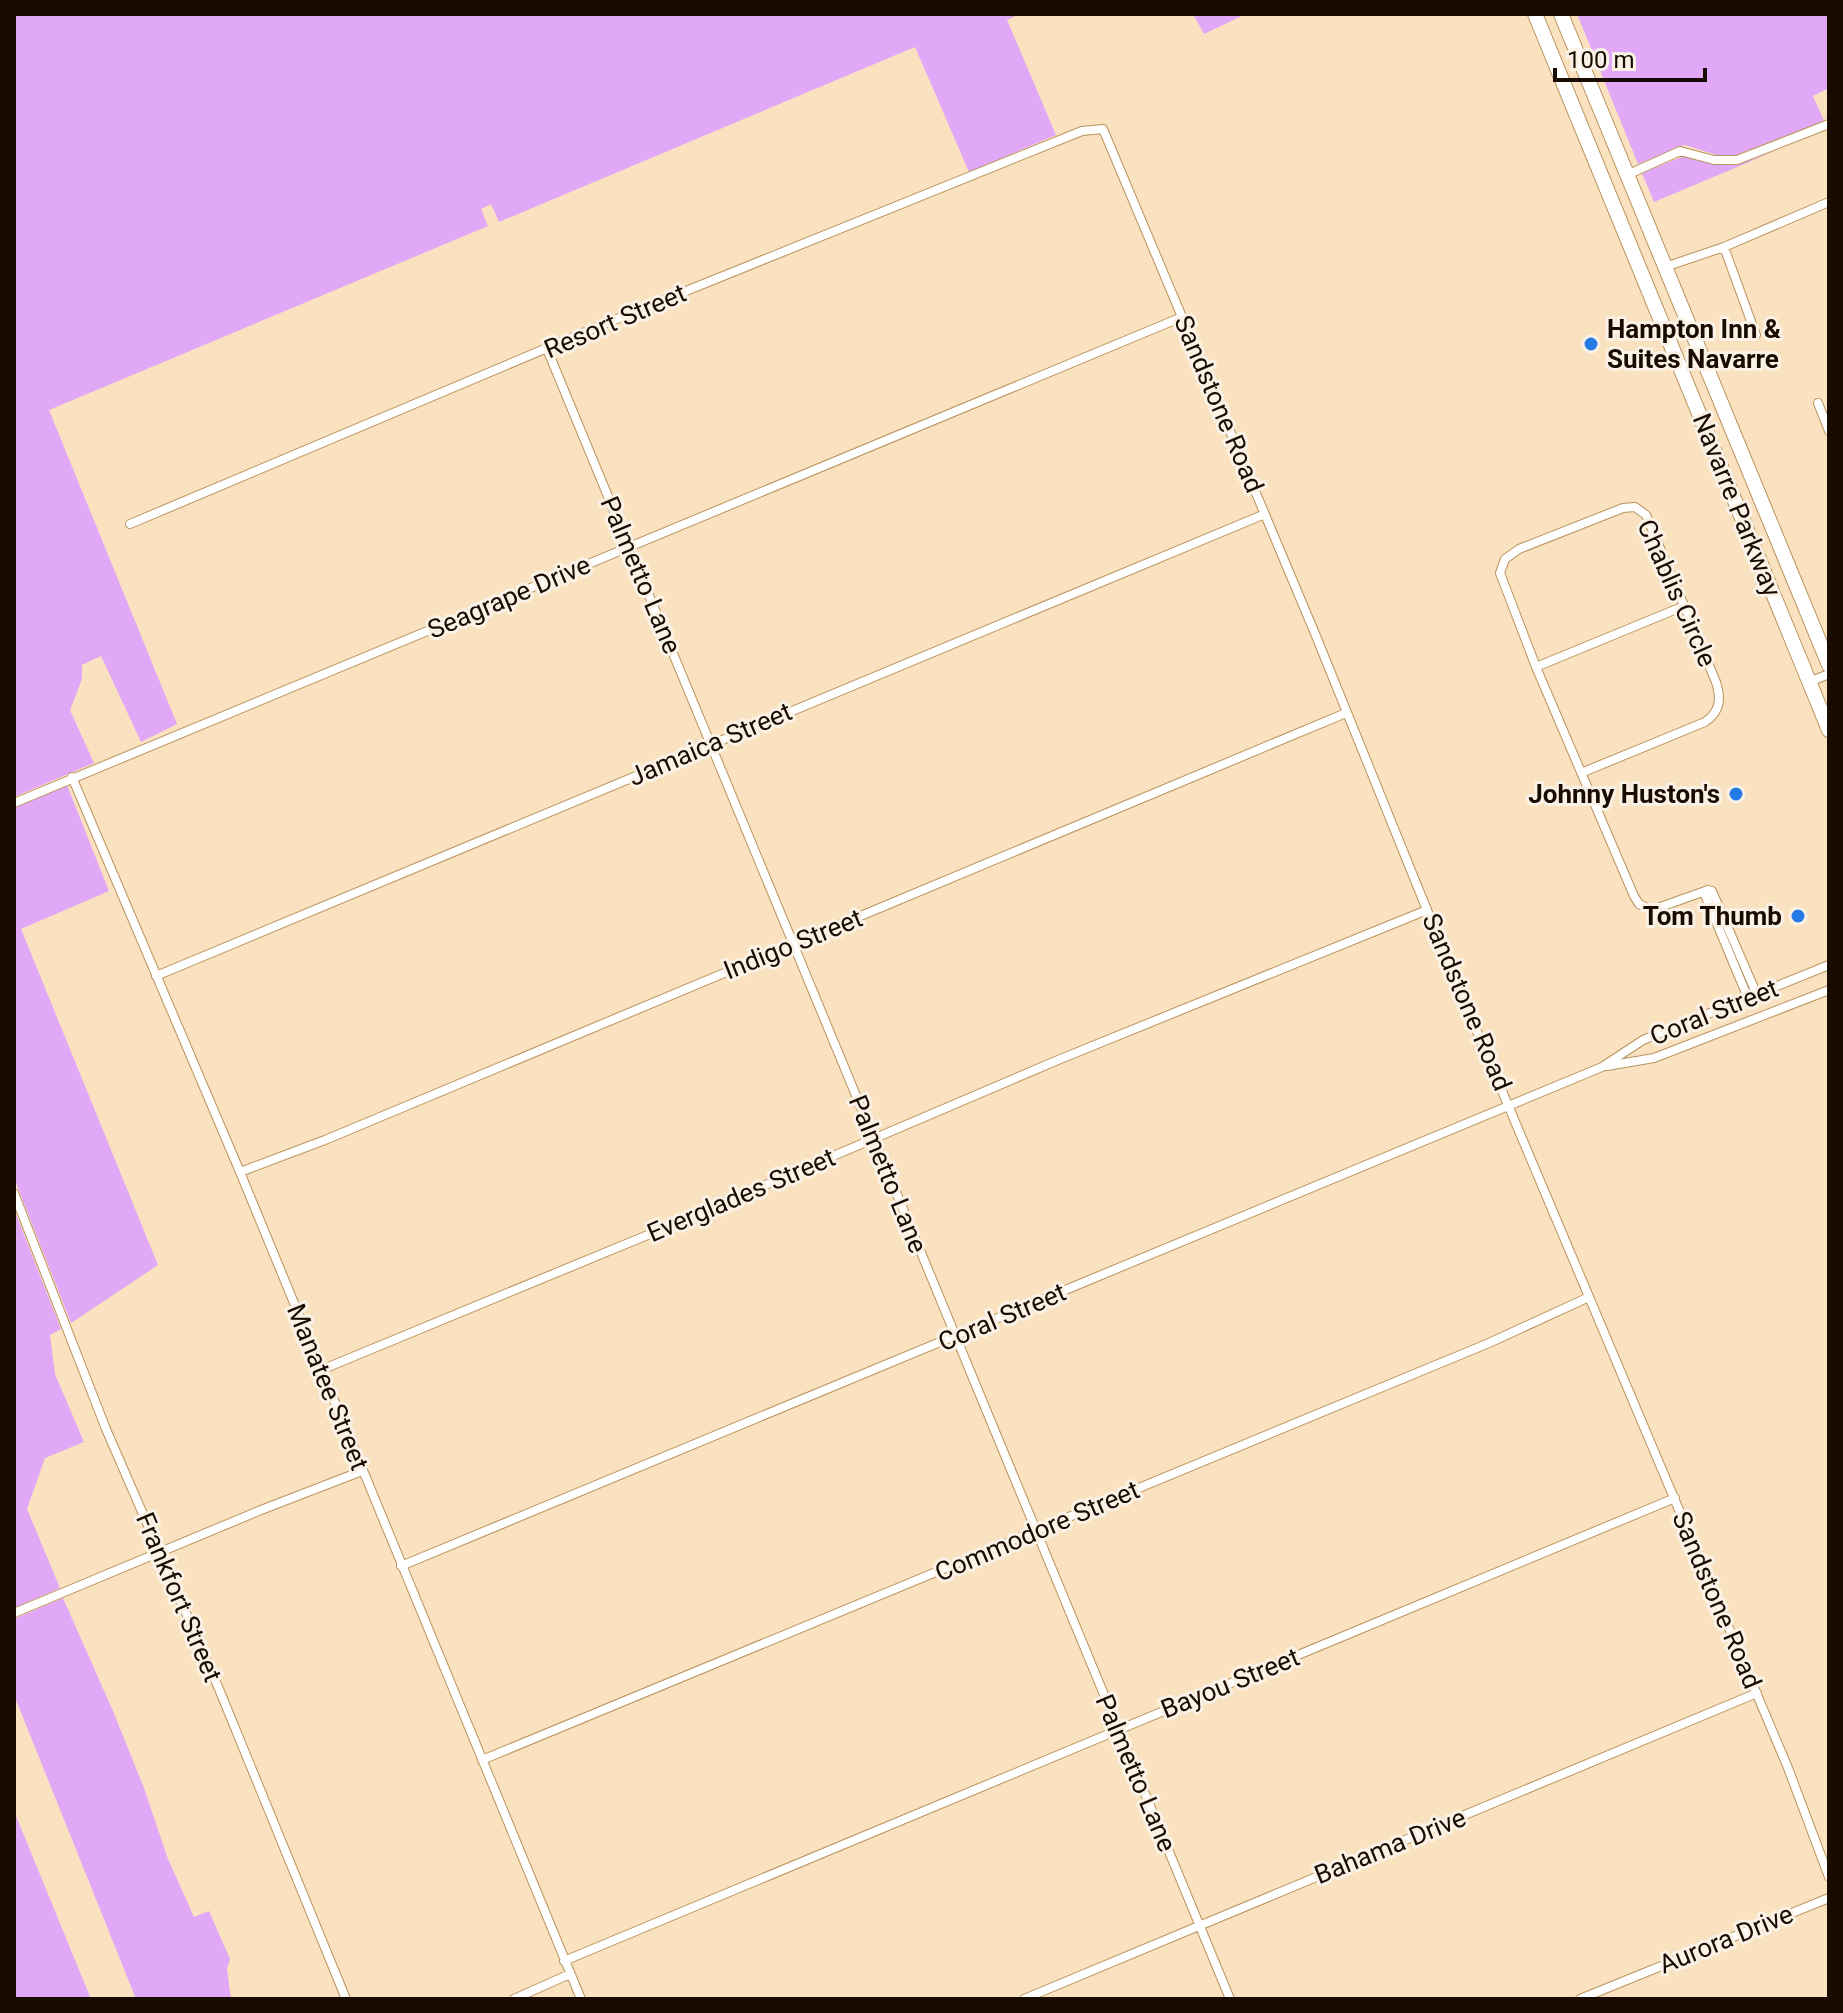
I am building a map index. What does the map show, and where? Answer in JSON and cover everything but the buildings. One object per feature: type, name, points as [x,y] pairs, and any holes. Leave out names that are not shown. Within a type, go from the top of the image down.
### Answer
[{"type":"highway","name":"Navarre Parkway","points":[[1535,14],[1829,730]]},
{"type":"highway","name":"Navarre Parkway","points":[[1561,14],[1829,665]]},
{"type":"street","points":[[1627,175],[1680,151],[1714,160],[1737,160],[1829,124]]},
{"type":"street","name":"Sandstone Road","points":[[1103,129],[1757,1693],[1829,1877]]},
{"type":"street","name":"Resort Street","points":[[130,524],[547,349],[1082,131],[1103,129]]},
{"type":"street","points":[[1665,267],[1724,247],[1829,202]]},
{"type":"street","points":[[1724,247],[1756,335]]},
{"type":"street","name":"Seagrape Drive","points":[[14,803],[1182,317]]},
{"type":"street","name":"Palmetto Lane","points":[[547,349],[1230,1999]]},
{"type":"street","points":[[1818,403],[1829,431]]},
{"type":"street","name":"Chablis Circle","points":[[1581,773],[1705,722],[1715,714],[1720,703],[1720,693],[1646,515],[1635,507],[1623,508],[1519,549],[1505,559],[1500,573],[1536,667],[1581,773],[1639,904],[1652,910],[1708,890]]},
{"type":"street","name":"Jamaica Street","points":[[156,976],[1265,514]]},
{"type":"street","points":[[1536,667],[1684,606]]},
{"type":"street","points":[[1809,682],[1829,674]]},
{"type":"street","name":"Indigo Street","points":[[240,1172],[325,1140],[1346,713]]},
{"type":"street","name":"Manatee Street","points":[[72,777],[240,1172],[581,1999]]},
{"type":"street","points":[[1748,998],[1705,895],[1708,890],[1712,891],[1757,995]]},
{"type":"street","name":"Everglades Street","points":[[321,1370],[1086,1048],[1427,910]]},
{"type":"street","name":"Coral Street","points":[[401,1566],[1602,1067],[1643,1040],[1829,965]]},
{"type":"street","name":"Coral Street","points":[[1602,1067],[1654,1058],[1829,990]]},
{"type":"street","name":"Frankfort Street","points":[[14,1193],[106,1429],[346,1999]]},
{"type":"street","name":"Commodore Street","points":[[482,1760],[1489,1343],[1589,1297]]},
{"type":"street","points":[[14,1613],[159,1551],[362,1471]]},
{"type":"street","name":"Bayou Street","points":[[564,1961],[1675,1498]]},
{"type":"street","name":"Bahama Drive","points":[[1024,1999],[1757,1693]]},
{"type":"street","name":"Aurora Drive","points":[[1580,1999],[1829,1898]]},
{"type":"street","points":[[514,1999],[570,1974]]},
{"type":"shaded area","points":[[14,14],[1020,14],[1007,20],[1056,135],[969,172],[915,47],[499,222],[491,204],[481,209],[488,226],[49,410],[177,724],[141,742],[101,656],[82,665],[82,679],[70,710],[94,763],[14,797]]},
{"type":"shaded area","points":[[1193,14],[1243,14],[1244,15],[1204,34]]},
{"type":"shaded area","points":[[1577,14],[1829,14],[1829,88],[1813,96],[1824,121],[1736,155],[1716,155],[1685,145],[1638,164]]},
{"type":"shaded area","points":[[1794,143],[1654,202],[1642,173],[1684,156],[1715,164],[1740,163]]},
{"type":"shaded area","points":[[67,785],[109,891],[21,929],[158,1265],[71,1323],[14,1178],[14,808]]},
{"type":"shaded area","points":[[14,1209],[61,1329],[50,1335],[55,1374],[84,1442],[45,1458],[27,1509],[60,1588],[14,1608]]},
{"type":"shaded area","points":[[63,1598],[113,1711],[168,1859],[194,1917],[209,1911],[230,1959],[227,1969],[231,1999],[136,1999],[14,1695],[14,1619]]},
{"type":"shaded area","points":[[14,1811],[91,1999],[14,1999]]},
{"type":"place","name":"Hampton Inn & Suites Navarre","points":[[1591,344]]},
{"type":"place","name":"Johnny Huston's","points":[[1736,794]]},
{"type":"place","name":"Tom Thumb","points":[[1798,916]]}]
